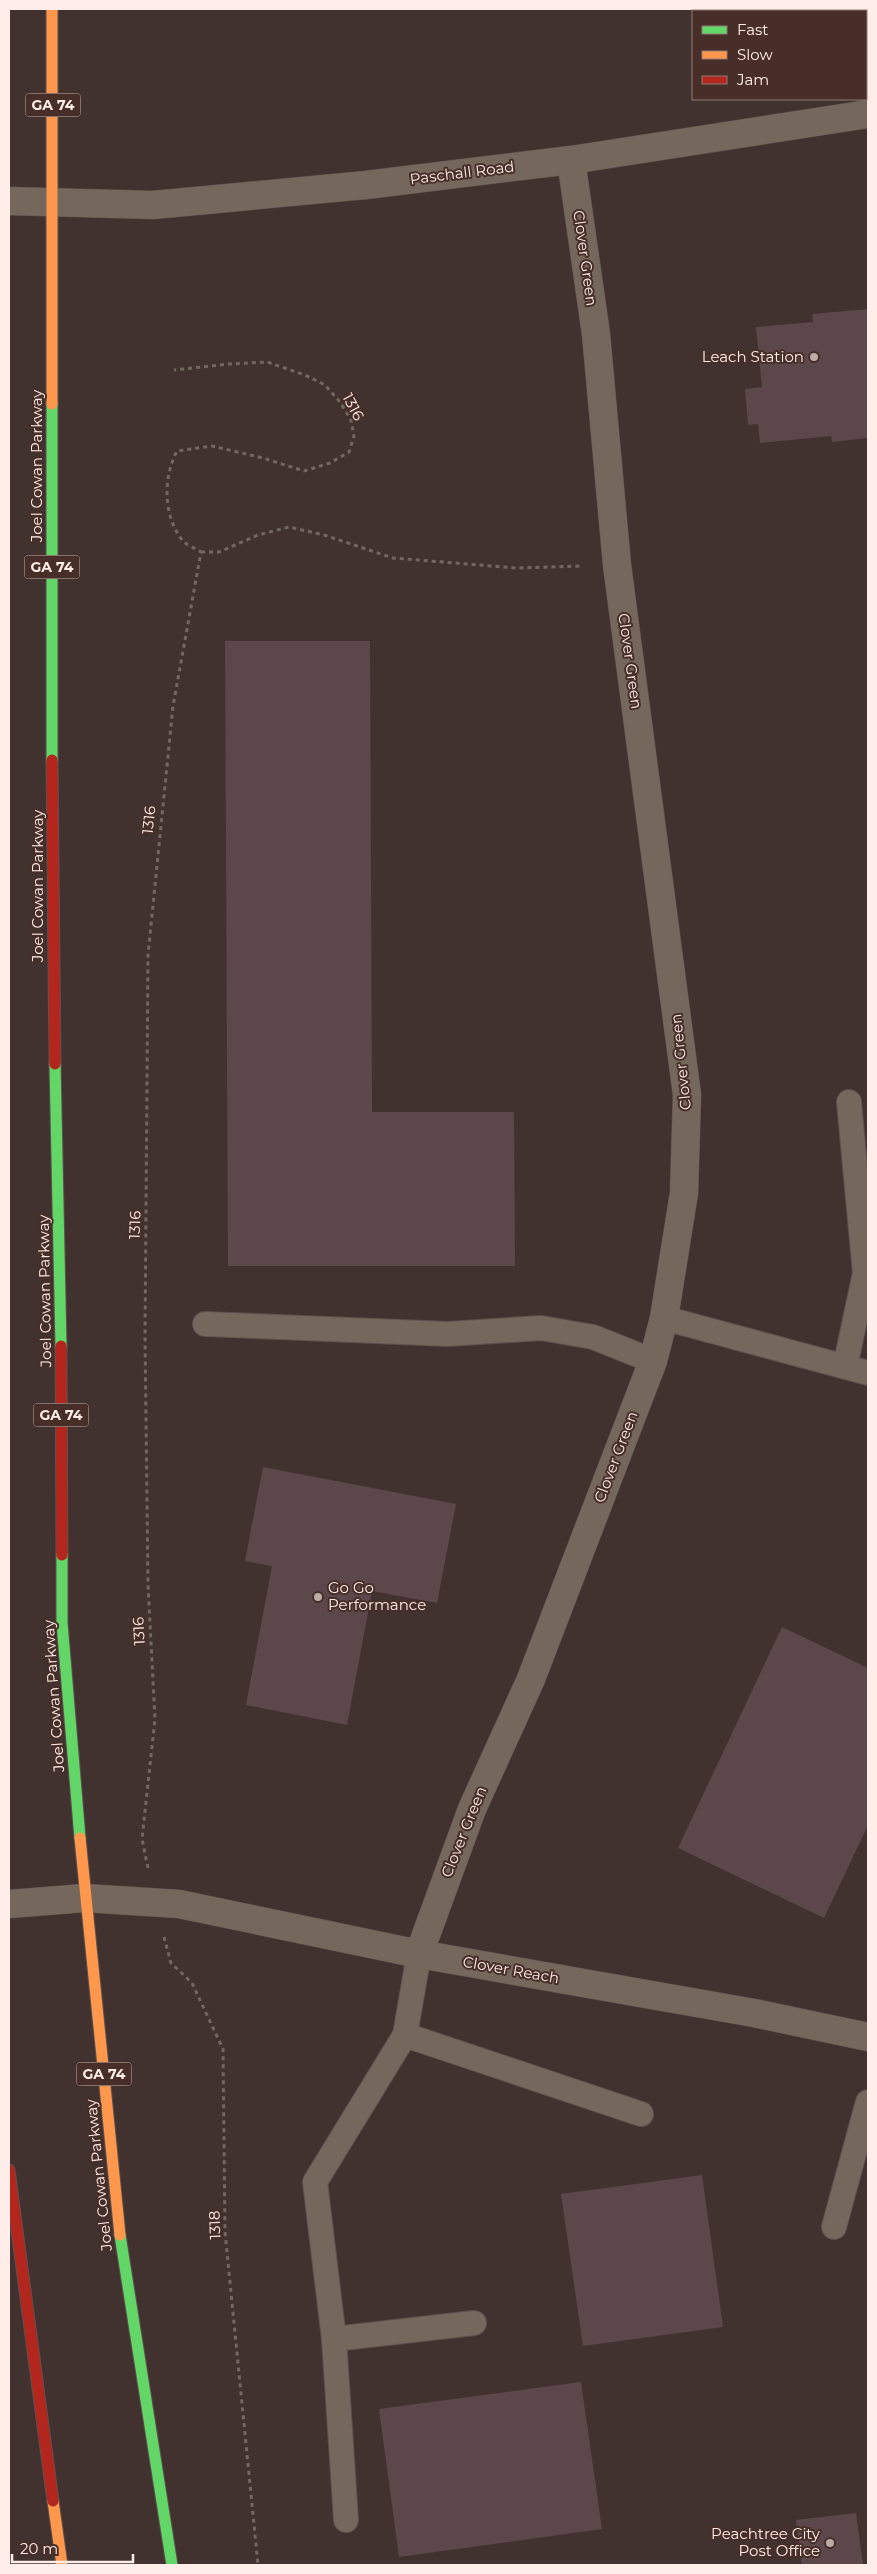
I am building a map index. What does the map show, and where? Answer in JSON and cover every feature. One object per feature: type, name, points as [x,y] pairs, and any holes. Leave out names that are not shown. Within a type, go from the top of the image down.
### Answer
[{"type":"main road","name":"Joel Cowan Parkway","points":[[52,9],[52,932],[61,1331],[62,1624],[85,1898],[122,2250],[172,2565]]},
{"type":"main road","points":[[9,2170],[62,2565]]},
{"type":"street","name":"Paschall Road","points":[[9,201],[153,204],[366,185],[571,160],[868,114]]},
{"type":"street","name":"Clover Green","points":[[419,1954],[472,1809],[531,1679],[653,1361],[664,1318],[684,1193],[688,1095],[617,565],[596,334],[571,160]]},
{"type":"street","name":"Clover Reach","points":[[9,1904],[85,1898],[178,1904],[419,1954],[754,2013],[868,2037]]},
{"type":"lane","points":[[845,1367],[864,1273],[849,1102]]},
{"type":"lane","points":[[664,1318],[868,1373]]},
{"type":"lane","points":[[205,1324],[448,1334],[541,1328],[593,1337],[653,1361]]},
{"type":"lane","points":[[346,2520],[334,2339],[315,2182],[405,2035],[419,1954]]},
{"type":"lane","points":[[405,2035],[641,2114]]},
{"type":"lane","points":[[834,2227],[868,2102]]},
{"type":"lane","points":[[334,2339],[474,2323]]},
{"type":"path","name":"1316","points":[[154,1901],[142,1839],[155,1719],[148,1585],[145,1337],[148,955],[173,706],[201,552],[182,541],[170,519],[168,483],[171,462],[177,451],[212,446],[263,458],[304,471],[330,463],[349,452],[354,436],[351,420],[340,402],[325,385],[305,375],[267,362],[174,370]]},
{"type":"path","points":[[201,552],[219,552],[258,534],[289,527],[324,535],[393,558],[516,568],[617,565]]},
{"type":"path","name":"1318","points":[[154,1901],[171,1963],[192,1983],[223,2050],[225,2232],[258,2565]]},
{"type":"building","name":"Leach Station","points":[[868,309],[868,438],[832,442],[831,436],[760,443],[758,424],[748,425],[745,389],[762,387],[756,327],[813,322],[812,314]]},
{"type":"building","points":[[225,641],[370,641],[372,1112],[514,1112],[515,1266],[228,1266]]},
{"type":"building","name":"Go Go Performance","points":[[263,1467],[456,1504],[437,1603],[372,1591],[347,1725],[246,1705],[272,1566],[245,1561]]},
{"type":"building","points":[[782,1627],[868,1668],[868,1825],[824,1918],[678,1848]]},
{"type":"building","points":[[702,2175],[723,2327],[583,2346],[561,2194]]},
{"type":"building","points":[[581,2382],[602,2529],[399,2557],[379,2409]]},
{"type":"building","name":"Peachtree City Post Office","points":[[856,2513],[863,2565],[802,2565],[796,2520]]},
{"type":"traffic: fast","points":[[52,404],[52,760]]},
{"type":"traffic: fast","points":[[55,1064],[61,1346]]},
{"type":"traffic: fast","points":[[62,1555],[62,1623],[80,1838]]},
{"type":"traffic: fast","points":[[120,2235],[172,2565]]},
{"type":"traffic: slow","points":[[52,9],[52,404]]},
{"type":"traffic: slow","points":[[80,1838],[120,2235]]},
{"type":"traffic: slow","points":[[53,2501],[62,2565]]},
{"type":"traffic: jam","points":[[52,760],[55,1064]]},
{"type":"traffic: jam","points":[[61,1346],[62,1555]]},
{"type":"traffic: jam","points":[[9,2170],[53,2501]]},
{"type":"place","name":"Leach Station","points":[[814,357]]},
{"type":"place","name":"Go Go Performance","points":[[318,1597]]},
{"type":"place","name":"Peachtree City Post Office","points":[[830,2543]]}]
